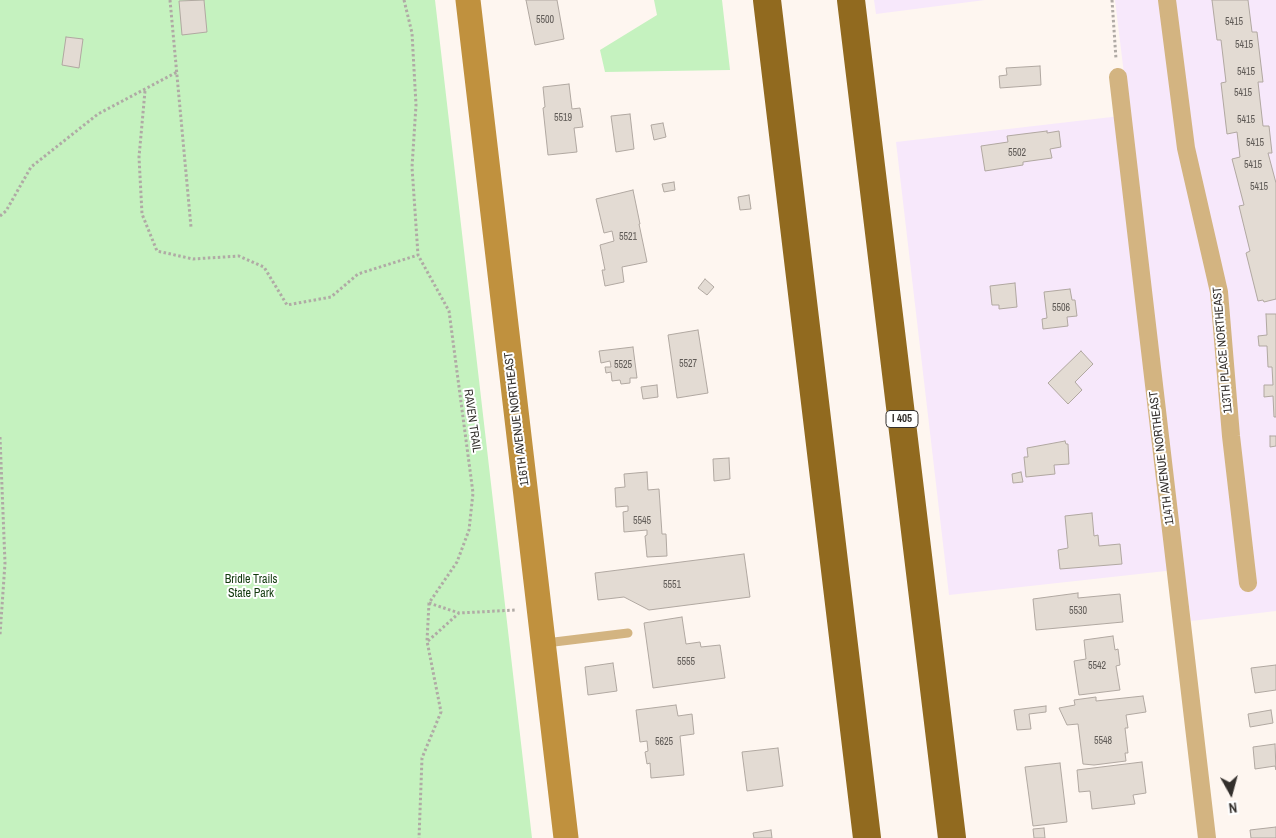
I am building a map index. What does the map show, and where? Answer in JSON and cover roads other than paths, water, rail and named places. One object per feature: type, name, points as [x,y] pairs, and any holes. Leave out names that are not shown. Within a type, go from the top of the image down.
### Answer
[{"type":"highway","points":[[768,0],[867,838]]},
{"type":"highway","name":"I 405","points":[[851,0],[952,838]]},
{"type":"street","name":"116TH AVENUE NORTHEAST","points":[[468,0],[566,838]]},
{"type":"street","name":"113TH PLACE NORTHEAST","points":[[1167,0],[1186,148],[1219,292],[1230,427],[1248,583]]},
{"type":"street","name":"114TH AVENUE NORTHEAST","points":[[1118,77],[1207,838]]},
{"type":"lane","points":[[543,644],[628,633]]},
{"type":"park label","name":"Bridle Trails State Park","points":[[251,587]]}]
